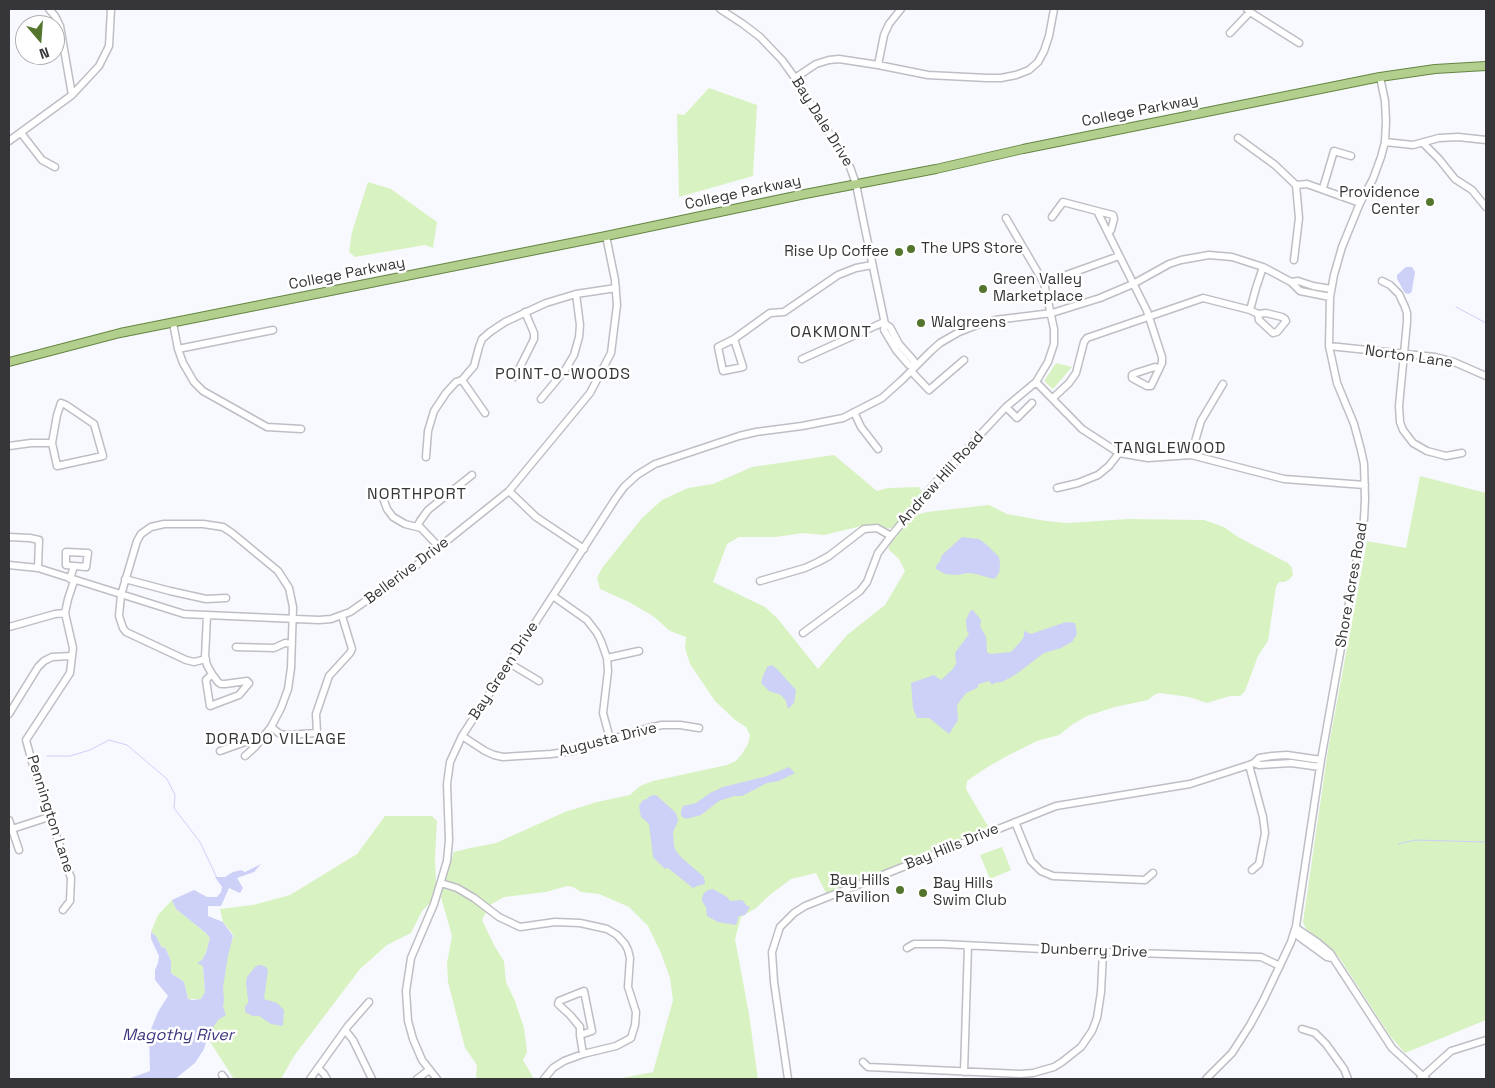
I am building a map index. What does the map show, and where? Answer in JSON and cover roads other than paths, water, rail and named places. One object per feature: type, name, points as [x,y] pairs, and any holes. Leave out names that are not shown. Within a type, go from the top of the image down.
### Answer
[{"type":"main road","name":"College Parkway","points":[[9,362],[120,333],[606,236],[1380,77],[1435,69],[1486,66]]},
{"type":"street","points":[[49,9],[56,16],[60,26],[72,95]]},
{"type":"street","points":[[9,141],[72,95],[99,66],[109,46],[111,9]]},
{"type":"street","name":"Bay Dale Drive","points":[[720,9],[743,24],[772,48],[795,78],[850,167],[856,184],[884,330],[896,350],[929,390],[964,360]]},
{"type":"street","points":[[878,65],[884,36],[889,24],[902,9]]},
{"type":"street","points":[[795,78],[816,64],[839,59],[928,74],[959,77],[1001,78],[1016,75],[1028,70],[1038,62],[1044,52],[1054,9]]},
{"type":"street","points":[[1230,33],[1249,10],[1299,43]]},
{"type":"street","name":"Shore Acres Road","points":[[1206,1079],[1232,1053],[1242,1037],[1263,1001],[1295,930],[1321,760],[1364,519],[1365,485],[1362,450],[1337,382],[1329,346],[1330,297],[1342,247],[1373,179],[1385,142],[1385,101],[1380,77]]},
{"type":"street","points":[[21,133],[42,160],[55,167]]},
{"type":"street","points":[[1385,142],[1413,145],[1424,144],[1439,138],[1458,137],[1486,140]]},
{"type":"street","points":[[1238,138],[1274,165],[1296,185],[1299,218],[1294,260]]},
{"type":"street","points":[[1424,144],[1455,179],[1472,190],[1486,207]]},
{"type":"street","points":[[1322,188],[1334,151],[1351,156]]},
{"type":"street","points":[[1296,185],[1307,184],[1322,188],[1360,204]]},
{"type":"street","points":[[1052,217],[1064,202],[1113,215],[1114,219],[1111,230],[1108,233]]},
{"type":"street","points":[[1097,212],[1149,317],[1162,357],[1159,369]]},
{"type":"street","name":"Andrew Hill Road","points":[[803,633],[860,591],[867,582],[878,552],[891,536],[935,483],[1006,407],[1036,382],[1048,362],[1053,350],[1055,334],[1044,283],[1006,218]]},
{"type":"street","name":"Bellerive Drive","points":[[9,565],[38,568],[178,613],[293,620],[325,620],[342,616],[439,548],[509,491],[590,393],[611,353],[617,305],[616,288],[606,236]]},
{"type":"street","points":[[1044,283],[1119,256]]},
{"type":"street","name":"Bay Green Drive","points":[[437,1079],[422,1060],[413,1039],[408,1021],[406,980],[411,958],[434,904],[447,861],[449,840],[447,784],[448,769],[453,754],[462,736],[624,487],[642,471],[655,464],[739,436],[802,426],[854,412],[882,398],[940,343],[977,325],[995,320],[1052,313],[1100,298],[1133,284],[1169,264],[1182,260],[1201,256],[1232,256],[1263,268],[1291,282],[1300,291],[1330,297]]},
{"type":"street","points":[[734,339],[743,367],[723,371],[718,347],[734,339],[770,313],[784,312],[830,279],[856,268],[872,265]]},
{"type":"street","points":[[1250,310],[1263,268]]},
{"type":"street","name":"Bay Green Drive","points":[[1291,282],[1298,281],[1313,286],[1331,288]]},
{"type":"street","points":[[1382,281],[1395,289],[1405,307],[1407,322],[1399,416],[1404,430],[1413,443],[1428,451],[1446,456],[1462,453]]},
{"type":"street","points":[[426,457],[428,431],[434,411],[446,393],[456,382],[462,380],[474,366],[482,339],[505,322],[546,303],[576,294],[616,288]]},
{"type":"street","points":[[541,399],[565,370],[574,355],[579,338],[580,325],[576,294]]},
{"type":"street","points":[[1053,398],[1069,383],[1076,373],[1085,340],[1203,298],[1250,310],[1258,314]]},
{"type":"street","points":[[515,377],[534,339],[534,333],[524,312]]},
{"type":"street","points":[[173,323],[178,349],[188,374],[203,391],[266,427],[301,429]]},
{"type":"street","points":[[802,359],[884,323]]},
{"type":"street","points":[[178,349],[273,330]]},
{"type":"street","name":"Norton Lane","points":[[1329,346],[1435,357],[1454,362],[1486,376]]},
{"type":"street","points":[[462,380],[484,413]]},
{"type":"street","points":[[1036,382],[1082,429],[1119,453],[1148,458],[1191,455],[1284,479],[1365,485]]},
{"type":"street","points":[[1191,455],[1202,421],[1223,384]]},
{"type":"street","points":[[61,403],[94,424],[102,456],[57,466],[52,443],[61,403]]},
{"type":"street","points":[[1006,407],[1017,418],[1032,403]]},
{"type":"street","points":[[854,412],[861,427],[878,449]]},
{"type":"street","points":[[9,446],[52,443]]},
{"type":"street","points":[[1057,488],[1078,483],[1098,475],[1109,466],[1119,453]]},
{"type":"street","points":[[417,527],[428,510],[472,475]]},
{"type":"street","points":[[509,491],[536,517],[584,549]]},
{"type":"street","points":[[383,498],[393,516],[405,524],[424,530],[439,548]]},
{"type":"street","points":[[206,659],[194,662],[186,660],[126,632],[123,628],[119,616],[120,595],[137,541],[141,534],[151,527],[164,524],[203,524],[222,527],[272,566],[287,583],[293,607],[291,668],[288,689],[271,727],[245,756]]},
{"type":"street","points":[[760,581],[805,568],[818,562],[869,528],[877,528],[891,536]]},
{"type":"street","points":[[9,537],[39,540],[38,568]]},
{"type":"street","name":"Pennington Lane","points":[[63,910],[70,901],[71,878],[49,817],[26,740],[70,673],[73,648],[65,613],[74,566]]},
{"type":"street","points":[[125,579],[206,599],[226,598]]},
{"type":"street","points":[[553,596],[580,614],[592,625],[601,640],[607,658],[608,679],[603,713],[610,739]]},
{"type":"street","points":[[9,628],[55,614],[65,613]]},
{"type":"street","points":[[207,616],[206,659],[212,674],[222,684],[246,681],[249,683],[239,695],[210,706],[206,680],[212,674]]},
{"type":"street","points":[[271,727],[280,734],[286,735],[317,733],[316,714],[329,676],[352,649],[342,616]]},
{"type":"street","points":[[236,647],[274,648],[285,644],[292,644]]},
{"type":"street","points":[[607,658],[639,651]]},
{"type":"street","points":[[9,714],[38,667],[44,661],[52,657],[71,656]]},
{"type":"street","points":[[509,663],[539,681]]},
{"type":"street","name":"Augusta Drive","points":[[462,736],[494,756],[503,757],[562,753],[648,728],[680,725],[699,728]]},
{"type":"street","points":[[220,751],[248,741],[255,747]]},
{"type":"street","name":"Bay Hills Drive","points":[[788,1079],[772,962],[774,942],[780,927],[794,913],[805,906],[1056,806],[1190,784],[1252,764],[1259,758],[1287,755],[1321,760]]},
{"type":"street","name":"Bay Hills Drive","points":[[1252,764],[1291,763],[1320,767]]},
{"type":"street","points":[[1252,764],[1265,833],[1259,864],[1252,870]]},
{"type":"street","points":[[12,829],[49,817]]},
{"type":"street","points":[[9,820],[19,850]]},
{"type":"street","points":[[1015,822],[1031,861],[1041,871],[1053,876],[1145,880],[1153,873]]},
{"type":"street","points":[[441,883],[457,888],[499,917],[520,927],[555,922],[580,923],[607,929],[617,935],[625,944],[630,958],[628,987],[636,1012],[631,1038],[616,1046],[564,1061],[544,1079]]},
{"type":"street","points":[[1295,930],[1317,942],[1330,953],[1392,1048],[1423,1078],[1451,1051],[1486,1040]]},
{"type":"street","name":"Dunberry Drive","points":[[908,948],[914,944],[1261,957],[1280,966]]},
{"type":"street","points":[[964,1072],[968,946]]},
{"type":"street","points":[[863,1062],[868,1067],[1020,1074],[1033,1073],[1054,1067],[1071,1056],[1089,1037],[1097,1018],[1101,992],[1103,952]]},
{"type":"street","points":[[580,1035],[592,1031],[584,991],[559,1001],[558,1004],[580,1027],[580,1035],[583,1054]]},
{"type":"street","points":[[310,1079],[345,1030],[369,1002]]},
{"type":"street","points":[[1302,1029],[1315,1033],[1326,1044],[1344,1069],[1348,1079]]},
{"type":"street","points":[[345,1030],[353,1040],[372,1079]]},
{"type":"street","points":[[318,1068],[327,1079]]},
{"type":"street","points":[[417,1079],[429,1070]]},
{"type":"water","points":[[1406,267],[1412,267],[1415,272],[1412,290],[1408,294],[1405,293],[1397,279],[1397,275]]},
{"type":"water","points":[[962,537],[979,539],[999,557],[999,573],[994,579],[968,573],[945,574],[936,569],[942,555]]},
{"type":"water","points":[[973,610],[981,620],[980,626],[986,637],[987,652],[990,654],[1011,652],[1022,640],[1024,631],[1031,634],[1066,622],[1075,623],[1077,634],[1072,642],[1061,648],[1044,653],[1015,675],[1002,682],[992,685],[989,681],[979,684],[977,688],[966,693],[957,705],[958,720],[949,734],[929,718],[917,718],[913,708],[911,683],[934,675],[941,680],[952,670],[956,664],[955,653],[969,634],[966,620],[970,611]]},
{"type":"water","points":[[772,665],[796,690],[794,703],[788,709],[786,701],[781,695],[769,691],[761,683],[767,667]]},
{"type":"water","points":[[789,767],[795,773],[779,781],[767,783],[742,796],[734,796],[719,801],[701,815],[686,819],[681,816],[683,806],[696,803],[723,787],[767,776]]},
{"type":"water","points":[[656,795],[677,816],[678,821],[673,832],[676,851],[704,877],[705,884],[693,888],[668,868],[665,869],[653,857],[649,824],[641,817],[639,806],[643,800]]},
{"type":"water","name":"Magothy River","points":[[261,864],[254,872],[237,878],[243,888],[240,893],[229,888],[221,906],[208,906],[208,916],[223,922],[233,936],[223,987],[223,1007],[226,1015],[218,1020],[208,1035],[204,1049],[195,1063],[175,1079],[128,1079],[150,1071],[149,1034],[158,1012],[168,996],[155,980],[155,970],[159,956],[151,939],[151,932],[156,936],[162,948],[165,947],[171,961],[171,973],[184,982],[188,999],[201,999],[205,992],[203,966],[197,963],[202,960],[206,953],[210,938],[176,909],[172,900],[194,890],[207,897],[217,897],[222,887],[215,877],[225,877],[241,870],[245,872]]},
{"type":"water","points":[[713,889],[727,897],[730,901],[742,900],[750,907],[745,915],[739,916],[736,925],[718,922],[707,916],[702,898],[704,893]]},
{"type":"water","points":[[261,965],[268,970],[264,999],[277,1003],[284,1010],[283,1026],[271,1024],[259,1016],[253,1016],[245,1012],[245,1006],[248,1003],[247,977],[256,966]]},
{"type":"waterway","points":[[1456,307],[1486,323]]},
{"type":"waterway","points":[[47,756],[70,756],[90,750],[109,740],[127,745],[167,779],[175,795],[174,808],[200,842],[217,878]]},
{"type":"waterway","points":[[1398,844],[1415,840],[1486,842]]},
{"type":"place","name":"Providence Center","points":[[1430,202]]},
{"type":"place","name":"The UPS Store","points":[[911,249]]},
{"type":"place","name":"Rise Up Coffee","points":[[899,252]]},
{"type":"place","name":"Green Valley Marketplace","points":[[983,289]]},
{"type":"place","name":"Walgreens","points":[[921,323]]},
{"type":"place","name":"Bay Hills Pavilion","points":[[900,890]]},
{"type":"place","name":"Bay Hills Swim Club","points":[[923,893]]},
{"type":"district","name":"OAKMONT","points":[[831,333]]},
{"type":"district","name":"POINT-O-WOODS","points":[[563,375]]},
{"type":"district","name":"TANGLEWOOD","points":[[1170,449]]},
{"type":"district","name":"NORTHPORT","points":[[417,495]]},
{"type":"district","name":"DORADO VILLAGE","points":[[276,740]]}]
